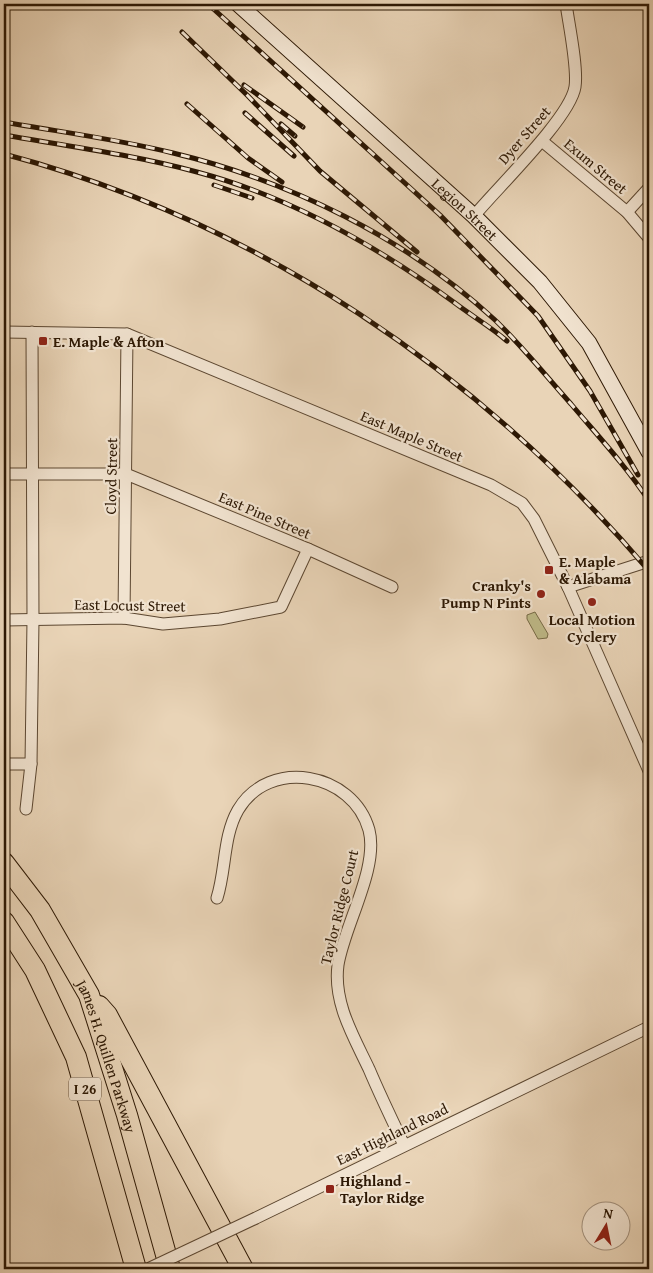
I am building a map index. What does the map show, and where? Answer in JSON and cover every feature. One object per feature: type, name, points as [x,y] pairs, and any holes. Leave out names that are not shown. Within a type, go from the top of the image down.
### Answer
[{"type":"highway","name":"James H. Quillen Parkway","points":[[4,863],[40,910],[89,995],[127,1116],[170,1269]]},
{"type":"highway","name":"James H. Quillen Parkway","points":[[4,922],[36,970],[76,1058],[136,1269]]},
{"type":"highway","points":[[89,995],[107,1015],[243,1269]]},
{"type":"main road","name":"Legion Street","points":[[238,4],[474,216],[540,282],[589,343],[643,424],[649,452]]},
{"type":"street","name":"Dyer Street","points":[[474,216],[542,141],[567,108],[575,88],[566,4]]},
{"type":"street","name":"Exum Street","points":[[542,141],[627,212],[649,238]]},
{"type":"street","points":[[627,212],[649,188]]},
{"type":"street","name":"East Maple Street","points":[[4,332],[127,334],[492,485],[522,503],[534,519],[568,587],[649,771]]},
{"type":"street","points":[[26,809],[31,764],[33,620],[32,332]]},
{"type":"street","name":"Cloyd Street","points":[[124,618],[127,334]]},
{"type":"street","points":[[4,474],[126,474]]},
{"type":"street","name":"East Pine Street","points":[[126,474],[392,587]]},
{"type":"street","name":"East Locust Street","points":[[4,620],[124,618],[163,624],[220,618],[281,607],[308,550]]},
{"type":"street","points":[[568,587],[649,562]]},
{"type":"street","points":[[4,764],[31,764]]},
{"type":"street","name":"Taylor Ridge Court","points":[[218,898],[232,822],[247,798],[259,788],[285,777],[315,778],[332,785],[354,803],[369,830],[370,854],[338,965],[338,989],[346,1019],[404,1145]]},
{"type":"street","name":"East Highland Road","points":[[148,1269],[649,1028]]},
{"type":"shaded area","points":[[535,612],[548,634],[547,638],[538,639],[527,619],[527,615]]},
{"type":"railway","points":[[208,4],[440,215],[538,316],[590,391],[638,475]]},
{"type":"railway","points":[[182,32],[248,96],[320,171],[417,252]]},
{"type":"railway","points":[[244,85],[303,127]]},
{"type":"railway","points":[[187,104],[248,158],[282,182]]},
{"type":"railway","points":[[245,113],[294,156]]},
{"type":"railway","points":[[4,122],[131,144],[217,165],[260,179],[303,197],[344,216],[385,239],[424,263],[495,320],[534,361],[611,451],[649,501]]},
{"type":"railway","points":[[281,124],[295,136]]},
{"type":"railway","points":[[4,135],[101,151],[173,166],[232,182],[266,195],[299,209],[364,243],[425,282],[507,341]]},
{"type":"railway","points":[[4,154],[97,183],[188,220],[275,263],[358,313],[438,370],[513,432],[583,499],[649,571]]},
{"type":"railway","points":[[214,185],[252,198]]},
{"type":"place","name":"E. Maple & Afton","points":[[43,341]]},
{"type":"place","name":"E. Maple & Alabama","points":[[549,570]]},
{"type":"place","name":"Cranky's Pump N Pints","points":[[541,594]]},
{"type":"place","name":"Local Motion Cyclery","points":[[592,602]]},
{"type":"place","name":"Highland - Taylor Ridge","points":[[330,1189]]}]
